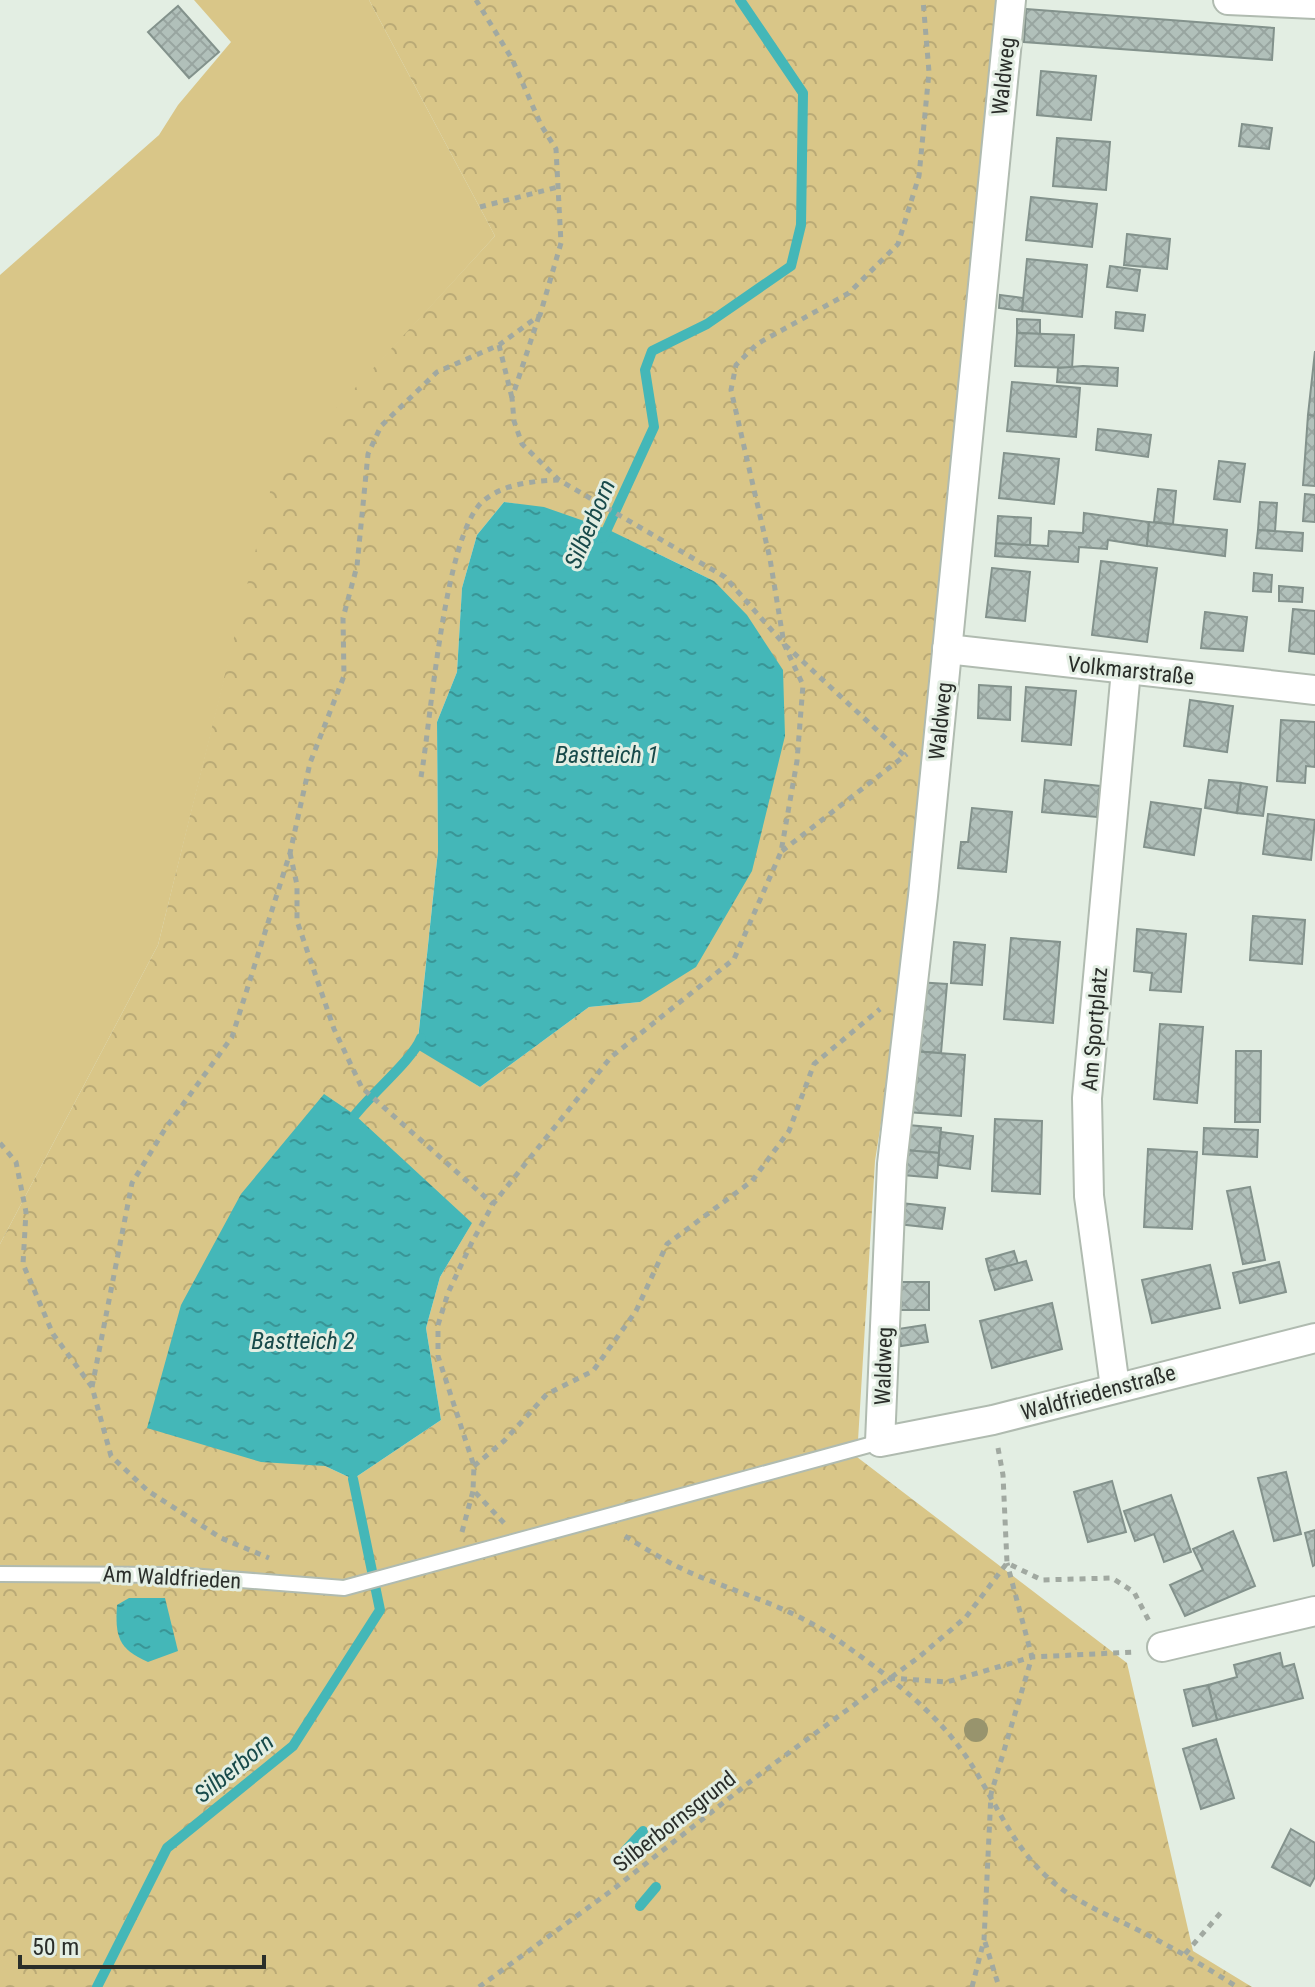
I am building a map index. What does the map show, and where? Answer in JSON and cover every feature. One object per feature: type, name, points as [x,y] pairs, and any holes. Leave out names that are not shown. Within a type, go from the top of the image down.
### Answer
[{"type":"street","name":"Waldweg","points":[[880,1442],[892,1164],[941,718],[1011,0]]},
{"type":"street","points":[[1228,0],[1315,4]]},
{"type":"street","name":"Volkmarstraße","points":[[947,649],[1315,690]]},
{"type":"street","name":"Am Sportplatz","points":[[1115,1387],[1089,1196],[1087,1098],[1126,670]]},
{"type":"street","name":"Waldfriedenstraße","points":[[880,1442],[993,1420],[1315,1338]]},
{"type":"street","points":[[1162,1647],[1315,1611]]},
{"type":"lane","name":"Am Waldfrieden","points":[[0,1574],[177,1575],[351,1587],[880,1442]]},
{"type":"path","points":[[476,0],[512,59],[541,125],[556,149],[561,243],[512,398]]},
{"type":"path","points":[[456,1557],[473,1490],[474,1466],[438,1356],[438,1325],[448,1293],[493,1204],[611,1057],[734,959],[781,852],[797,761],[803,685],[784,644],[770,559],[731,390],[736,365],[757,344],[849,293],[898,244],[920,161],[929,72],[923,0]]},
{"type":"path","points":[[480,207],[558,187]]},
{"type":"path","points":[[92,1387],[132,1183],[165,1129],[232,1037],[290,853],[310,763],[344,676],[343,618],[357,566],[368,454],[381,426],[437,372],[499,345],[540,315]]},
{"type":"path","points":[[499,345],[512,398],[514,421],[522,444],[559,480],[600,507],[725,577],[784,644],[906,756],[933,790]]},
{"type":"path","points":[[421,777],[436,663],[460,540],[480,504],[496,492],[529,482],[559,480]]},
{"type":"path","points":[[781,852],[906,756],[941,718]]},
{"type":"path","points":[[290,853],[297,885],[297,921],[334,1029],[362,1088],[493,1204]]},
{"type":"path","points":[[474,1466],[504,1441],[547,1394],[593,1371],[636,1311],[667,1244],[752,1181],[789,1131],[814,1064],[911,983]]},
{"type":"path","points":[[0,1143],[16,1162],[26,1212],[23,1264],[53,1334],[92,1387],[111,1456],[148,1491],[221,1538],[276,1560]]},
{"type":"path","points":[[972,1987],[984,1940],[991,1794],[1032,1657],[1007,1563],[1003,1475],[993,1420]]},
{"type":"path","points":[[473,1490],[520,1539]]},
{"type":"path","points":[[596,1519],[662,1559],[805,1619],[888,1678],[958,1745],[991,1794],[1013,1836],[1042,1872],[1077,1902],[1185,1954],[1237,1987]]},
{"type":"path","points":[[888,1678],[947,1682],[1032,1657],[1145,1651],[1162,1647],[1134,1592],[1112,1578],[1042,1580],[1007,1563]]},
{"type":"path","name":"Silberbornsgrund","points":[[479,1987],[611,1891],[966,1617],[1007,1563]]},
{"type":"path","points":[[1185,1954],[1224,1909]]},
{"type":"path","points":[[984,1940],[999,1987]]},
{"type":"green space","points":[[194,0],[369,0],[495,236],[275,477],[158,945],[0,1244],[0,275],[159,135],[178,105],[231,42]]},
{"type":"green space","points":[[369,0],[1003,0],[918,892],[875,1161],[857,1457],[1127,1663],[1193,1951],[1252,1987],[0,1987],[0,1244],[158,945],[274,476],[495,236]],"holes":[[[504,502],[586,523],[714,581],[640,1002],[589,1007],[480,1087],[417,1048],[438,851],[437,722],[457,672],[462,588],[477,535]],[[472,1223],[440,1277],[426,1328],[441,1420],[353,1479],[325,1466]]]},
{"type":"water","name":"Bastteich 1","points":[[504,502],[544,507],[607,529],[714,581],[747,615],[783,670],[785,736],[752,871],[696,967],[640,1002],[589,1007],[480,1087],[417,1049],[438,851],[437,722],[457,672],[462,588],[477,535]]},
{"type":"water","name":"Bastteich 2","points":[[324,1094],[355,1115],[472,1223],[440,1277],[426,1328],[441,1420],[353,1479],[325,1466],[261,1462],[147,1428],[181,1305],[241,1194]]},
{"type":"water","points":[[129,1598],[165,1598],[178,1651],[148,1662],[124,1646],[118,1633],[117,1605]]},
{"type":"building","points":[[178,6],[219,52],[189,78],[148,32]]},
{"type":"building","points":[[1026,9],[1274,28],[1272,60],[1024,42]]},
{"type":"building","points":[[1041,71],[1096,76],[1091,120],[1037,115]]},
{"type":"building","points":[[1242,124],[1272,128],[1269,149],[1239,146]]},
{"type":"building","points":[[1057,138],[1110,142],[1106,190],[1053,186]]},
{"type":"building","points":[[1031,197],[1097,204],[1092,247],[1026,240]]},
{"type":"building","points":[[1127,234],[1170,239],[1167,269],[1124,265]]},
{"type":"building","points":[[1027,259],[1087,265],[1082,317],[1022,311]]},
{"type":"building","points":[[1110,266],[1140,270],[1137,291],[1107,287]]},
{"type":"building","points":[[1000,295],[1023,298],[1022,311],[999,308]]},
{"type":"building","points":[[1116,312],[1145,315],[1143,331],[1115,328]]},
{"type":"building","points":[[1017,319],[1040,320],[1040,334],[1017,333]]},
{"type":"building","points":[[1017,333],[1074,335],[1072,368],[1015,366]]},
{"type":"building","points":[[1315,351],[1315,416],[1308,415]]},
{"type":"building","points":[[1058,368],[1118,368],[1117,386],[1057,382]]},
{"type":"building","points":[[1012,382],[1080,388],[1076,437],[1007,431]]},
{"type":"building","points":[[1308,415],[1315,416],[1315,486],[1303,485]]},
{"type":"building","points":[[1098,429],[1151,435],[1148,457],[1096,450]]},
{"type":"building","points":[[1004,453],[1059,459],[1054,504],[999,498]]},
{"type":"building","points":[[1219,461],[1245,464],[1240,502],[1214,499]]},
{"type":"building","points":[[1158,489],[1176,491],[1173,524],[1154,522]]},
{"type":"building","points":[[1305,494],[1315,495],[1315,522],[1303,521]]},
{"type":"building","points":[[1260,502],[1277,503],[1275,531],[1258,530]]},
{"type":"building","points":[[1084,513],[1149,522],[1147,546],[1108,540],[1107,549],[1079,547],[1078,562],[995,556],[996,543],[1048,546],[1049,531],[1083,533]]},
{"type":"building","points":[[998,516],[1031,518],[1030,545],[996,543]]},
{"type":"building","points":[[1149,522],[1227,530],[1225,556],[1147,546]]},
{"type":"building","points":[[1258,530],[1303,533],[1302,551],[1256,548]]},
{"type":"building","points":[[1101,561],[1157,568],[1147,642],[1092,635]]},
{"type":"building","points":[[992,568],[1030,572],[1025,621],[986,617]]},
{"type":"building","points":[[1254,573],[1272,575],[1271,592],[1253,591]]},
{"type":"building","points":[[1279,586],[1303,588],[1302,602],[1279,601]]},
{"type":"building","points":[[1293,609],[1315,611],[1315,654],[1289,651]]},
{"type":"building","points":[[1205,612],[1247,617],[1243,651],[1201,648]]},
{"type":"building","points":[[979,685],[1011,687],[1010,720],[978,718]]},
{"type":"building","points":[[1026,687],[1076,691],[1071,745],[1022,741]]},
{"type":"building","points":[[1190,700],[1233,706],[1227,752],[1184,746]]},
{"type":"building","points":[[1281,720],[1315,722],[1315,767],[1306,766],[1305,783],[1277,781]]},
{"type":"building","points":[[1045,780],[1100,786],[1097,817],[1042,812]]},
{"type":"building","points":[[1209,780],[1241,783],[1237,813],[1205,808]]},
{"type":"building","points":[[1241,783],[1267,787],[1263,816],[1237,813]]},
{"type":"building","points":[[1151,802],[1201,809],[1194,855],[1144,847]]},
{"type":"building","points":[[972,808],[1012,812],[1006,872],[958,868],[961,842],[968,842]]},
{"type":"building","points":[[1268,814],[1315,820],[1311,860],[1263,854]]},
{"type":"building","points":[[1253,916],[1305,920],[1302,964],[1250,960]]},
{"type":"building","points":[[1137,929],[1186,934],[1181,992],[1150,990],[1152,973],[1134,971]]},
{"type":"building","points":[[1011,938],[1060,942],[1053,1023],[1004,1019]]},
{"type":"building","points":[[954,942],[985,945],[982,985],[951,983]]},
{"type":"building","points":[[916,982],[947,984],[941,1053],[911,1051]]},
{"type":"building","points":[[1160,1024],[1203,1027],[1197,1103],[1154,1099]]},
{"type":"building","points":[[911,1051],[965,1055],[961,1116],[907,1112]]},
{"type":"building","points":[[1236,1051],[1261,1051],[1260,1122],[1235,1122]]},
{"type":"building","points":[[995,1119],[1042,1121],[1040,1194],[992,1191]]},
{"type":"building","points":[[908,1125],[941,1128],[939,1153],[905,1150]]},
{"type":"building","points":[[1204,1128],[1258,1130],[1257,1157],[1203,1154]]},
{"type":"building","points":[[941,1132],[973,1136],[970,1169],[938,1165]]},
{"type":"building","points":[[1148,1149],[1197,1152],[1192,1229],[1144,1227]]},
{"type":"building","points":[[905,1150],[939,1153],[937,1178],[903,1175]]},
{"type":"building","points":[[1250,1187],[1265,1260],[1243,1264],[1227,1191]]},
{"type":"building","points":[[901,1203],[945,1208],[942,1229],[898,1224]]},
{"type":"building","points":[[1014,1251],[1018,1264],[989,1271],[986,1259]]},
{"type":"building","points":[[1026,1261],[1032,1280],[995,1290],[989,1271]]},
{"type":"building","points":[[1279,1262],[1286,1292],[1240,1303],[1233,1273]]},
{"type":"building","points":[[1210,1265],[1220,1308],[1152,1323],[1142,1280]]},
{"type":"building","points":[[900,1282],[929,1282],[929,1310],[899,1310]]},
{"type":"building","points":[[1052,1303],[1062,1349],[992,1368],[980,1321]]},
{"type":"building","points":[[925,1325],[928,1342],[901,1346],[898,1329]]},
{"type":"building","points":[[1286,1472],[1301,1534],[1274,1541],[1258,1478]]},
{"type":"building","points":[[1112,1481],[1126,1532],[1088,1542],[1074,1492]]},
{"type":"building","points":[[1171,1495],[1191,1552],[1164,1562],[1154,1534],[1135,1541],[1124,1511]]},
{"type":"building","points":[[1315,1530],[1315,1565],[1313,1566],[1305,1533]]},
{"type":"building","points":[[1233,1531],[1255,1586],[1185,1616],[1170,1585],[1203,1570],[1193,1549]]},
{"type":"building","points":[[1280,1653],[1283,1667],[1294,1664],[1303,1698],[1217,1720],[1208,1685],[1237,1677],[1234,1665]]},
{"type":"building","points":[[1208,1685],[1217,1720],[1193,1726],[1184,1690]]},
{"type":"building","points":[[1216,1739],[1234,1798],[1201,1809],[1183,1749]]},
{"type":"building","points":[[1291,1829],[1315,1843],[1315,1877],[1310,1886],[1272,1867]]},
{"type":"waterway","name":"Silberborn","points":[[603,538],[654,427],[645,370],[652,351],[707,324],[791,266],[801,225],[803,93],[740,0]]},
{"type":"waterway","name":"Silberborn","points":[[355,1115],[410,1056],[421,1038]]},
{"type":"waterway","name":"Silberborn","points":[[97,1987],[167,1848],[293,1746],[380,1610],[353,1479]]},
{"type":"waterway","points":[[625,1851],[643,1831]]},
{"type":"waterway","points":[[640,1906],[656,1887]]}]
